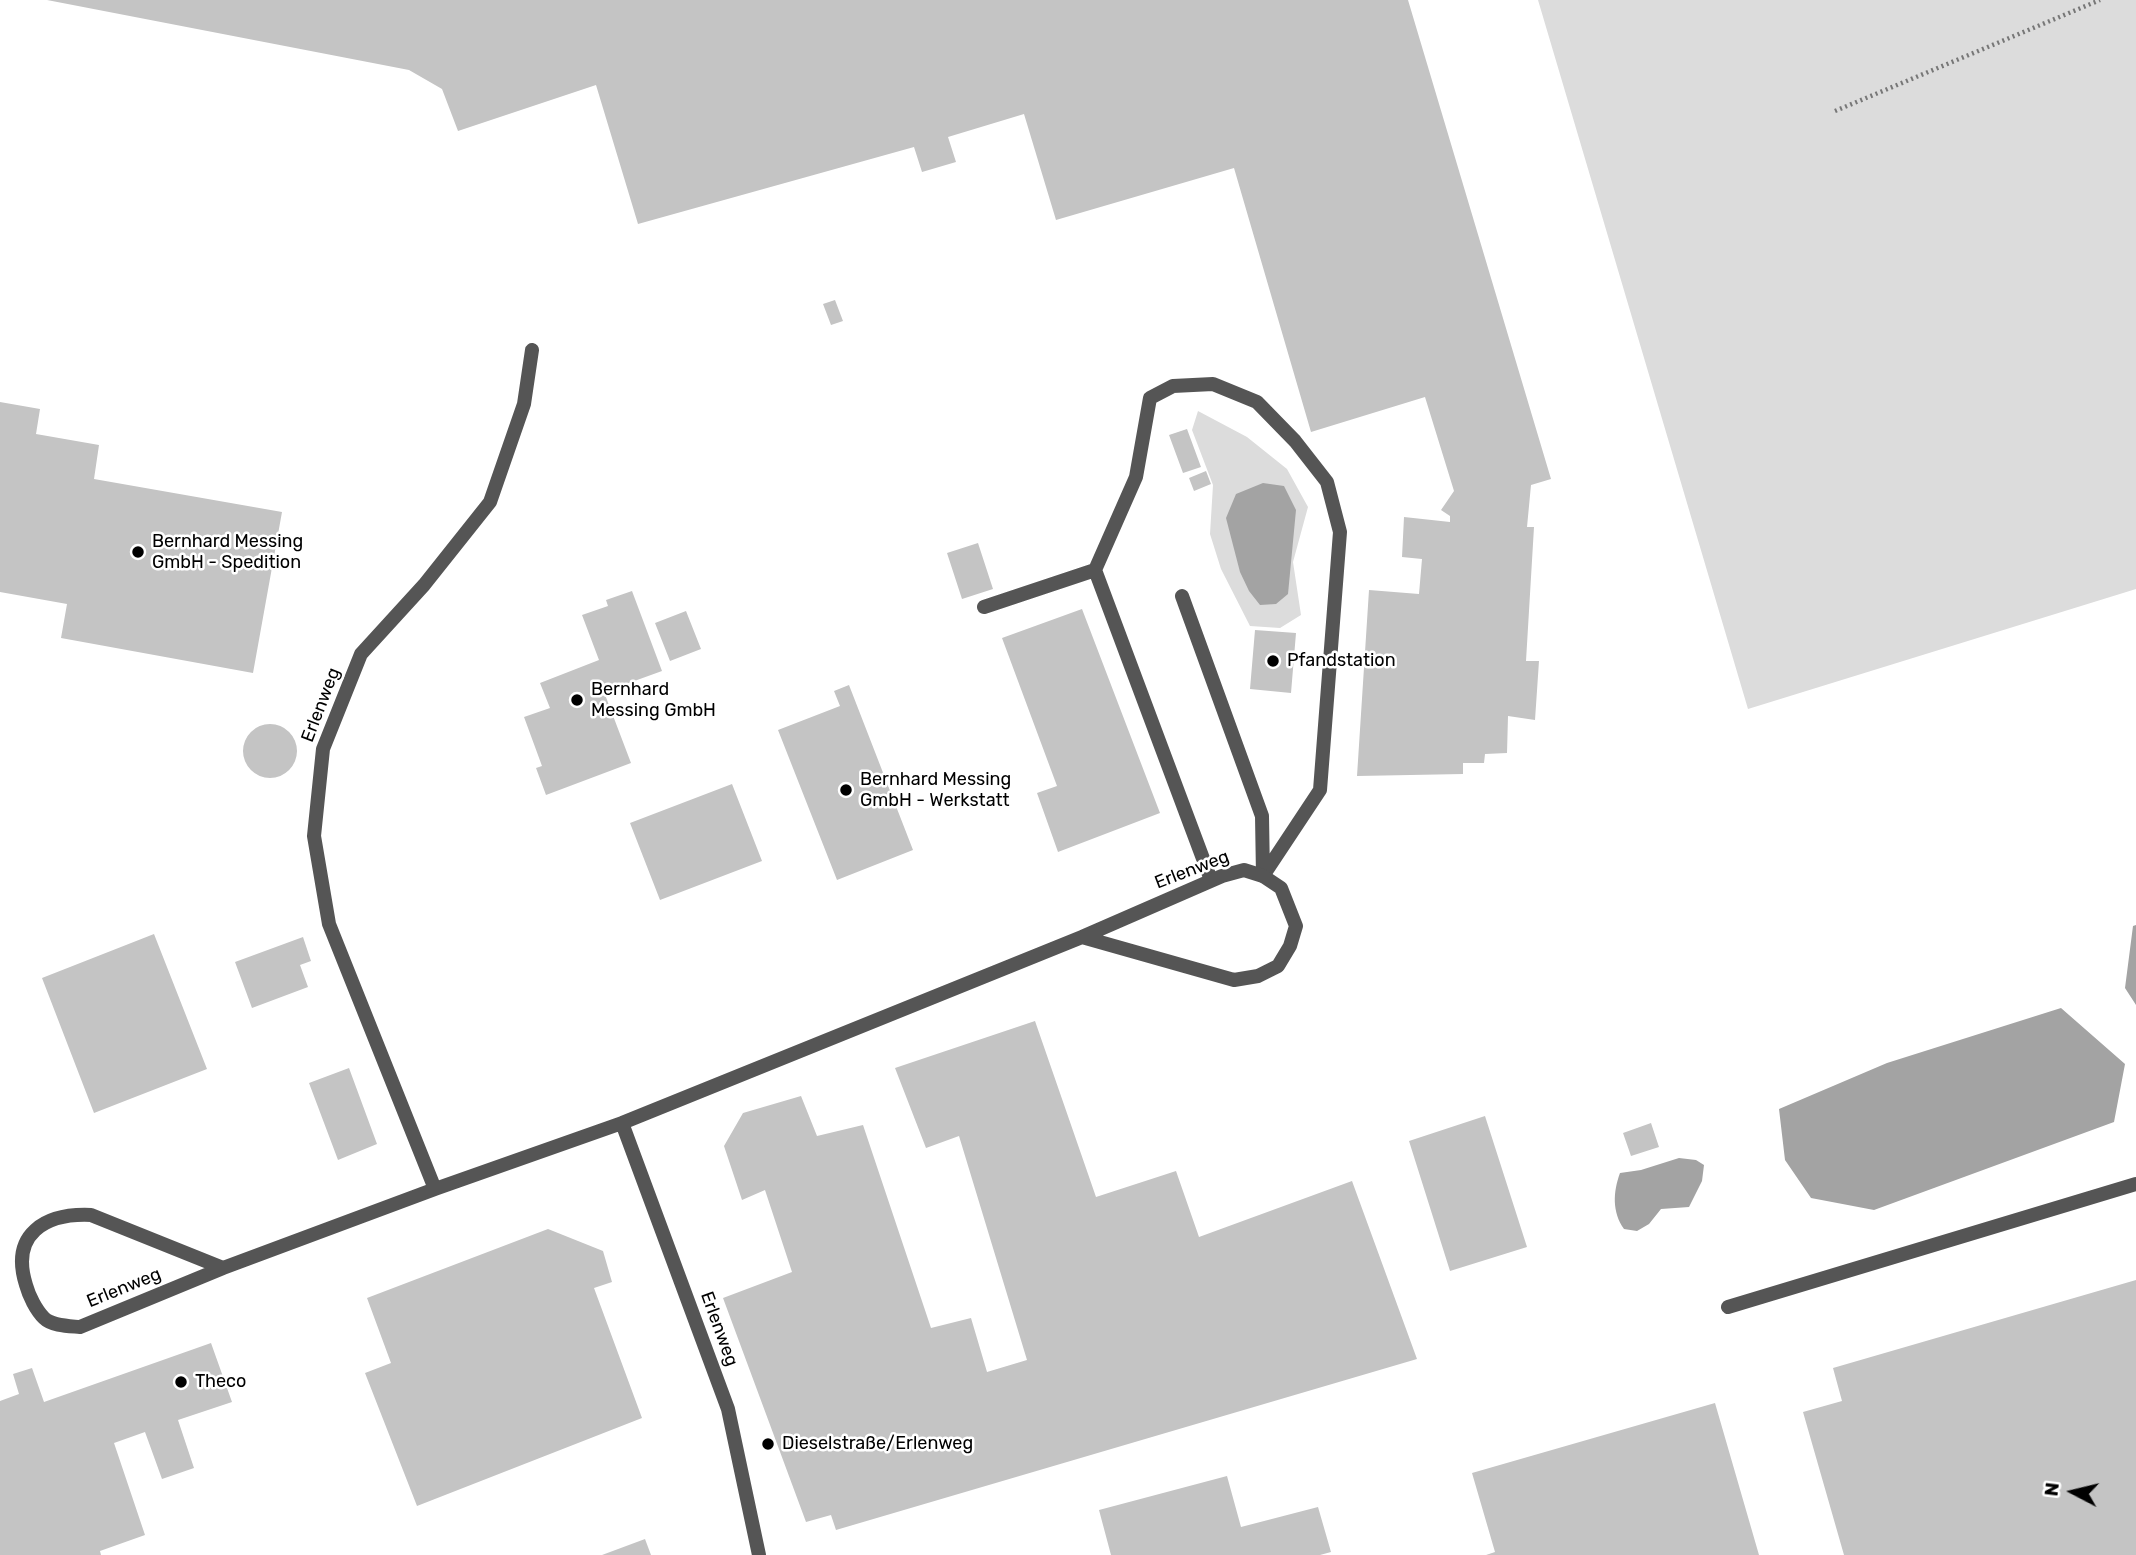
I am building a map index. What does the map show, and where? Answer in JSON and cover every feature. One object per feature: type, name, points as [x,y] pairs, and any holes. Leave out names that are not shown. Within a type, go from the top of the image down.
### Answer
[{"type":"street","name":"Erlenweg","points":[[435,1189],[329,924],[314,836],[323,749],[361,654],[424,585],[490,502],[524,404],[532,351]]},
{"type":"street","points":[[1211,880],[1095,570],[1136,477],[1150,398],[1173,386],[1213,384],[1257,402],[1295,441],[1327,482],[1340,532],[1320,790],[1263,876]]},
{"type":"street","points":[[984,607],[1095,570]]},
{"type":"street","points":[[1182,596],[1262,816],[1263,876]]},
{"type":"street","name":"Erlenweg","points":[[223,1268],[91,1215],[68,1214],[46,1222],[29,1236],[22,1257],[22,1274],[29,1295],[45,1319],[80,1326],[223,1268],[622,1123],[1082,937],[1211,880],[1244,870],[1263,876]]},
{"type":"street","points":[[1082,937],[1234,981],[1258,976],[1278,966],[1290,946],[1296,926],[1280,888],[1263,876]]},
{"type":"street","name":"Erlenweg","points":[[622,1123],[728,1409],[759,1555]]},
{"type":"street","points":[[1728,1307],[2136,1184]]},
{"type":"path","points":[[1835,111],[2100,0]]},
{"type":"shaded area","points":[[1538,0],[2136,0],[2136,589],[1748,709]]},
{"type":"shaded area","points":[[1198,411],[1247,437],[1287,469],[1308,507],[1293,562],[1301,615],[1280,628],[1250,626],[1221,569],[1210,534],[1213,485],[1192,430]]},
{"type":"shaded area","points":[[1263,483],[1284,486],[1296,510],[1288,594],[1276,604],[1260,605],[1249,591],[1240,572],[1226,518],[1236,494]]},
{"type":"shaded area","points":[[2136,925],[2136,1005],[2125,988],[2133,926]]},
{"type":"shaded area","points":[[2061,1008],[2125,1064],[2114,1122],[1874,1210],[1811,1198],[1785,1160],[1779,1109],[1887,1063]]},
{"type":"shaded area","points":[[1679,1158],[1696,1160],[1704,1165],[1702,1181],[1689,1207],[1661,1209],[1649,1224],[1637,1231],[1624,1229],[1617,1216],[1615,1202],[1620,1173],[1641,1170]]},
{"type":"building","points":[[47,0],[1408,0],[1551,479],[1531,485],[1527,527],[1534,527],[1526,661],[1539,661],[1535,720],[1508,716],[1507,753],[1485,754],[1484,763],[1463,763],[1463,774],[1357,776],[1369,590],[1419,594],[1422,559],[1402,557],[1404,517],[1450,522],[1450,516],[1441,510],[1454,491],[1425,397],[1311,432],[1234,168],[1056,220],[1024,114],[948,137],[956,162],[922,172],[914,147],[638,224],[596,85],[458,131],[442,89],[409,70]]},
{"type":"building","points":[[835,300],[843,321],[831,325],[823,304]]},
{"type":"building","name":"Bernhard Messing GmbH - Spedition","points":[[0,402],[40,409],[36,434],[99,445],[94,479],[282,512],[253,673],[61,638],[67,604],[0,592]]},
{"type":"building","points":[[1187,429],[1201,467],[1183,473],[1169,435]]},
{"type":"building","points":[[1206,471],[1211,484],[1194,491],[1189,478]]},
{"type":"building","points":[[978,543],[993,589],[962,599],[947,553]]},
{"type":"building","name":"Bernhard Messing GmbH","points":[[632,591],[662,671],[604,692],[631,763],[546,795],[536,768],[542,766],[524,717],[550,708],[540,683],[599,660],[582,615],[608,606],[606,600]]},
{"type":"building","points":[[1082,609],[1160,813],[1058,852],[1037,793],[1057,786],[1002,638]]},
{"type":"building","points":[[686,611],[701,649],[670,661],[655,623]]},
{"type":"building","name":"Pfandstation","points":[[1255,630],[1296,633],[1291,693],[1250,689]]},
{"type":"building","name":"Bernhard Messing GmbH - Werkstatt","points":[[849,685],[913,850],[837,880],[778,730],[840,706],[834,691]]},
{"type":"building","points":[[270,724],[289,732],[297,751],[289,770],[270,778],[251,770],[243,751],[251,732]]},
{"type":"building","points":[[732,784],[762,861],[660,900],[630,823]]},
{"type":"building","points":[[154,934],[207,1069],[94,1113],[42,978]]},
{"type":"building","points":[[303,937],[311,961],[300,965],[308,987],[252,1008],[235,962]]},
{"type":"building","points":[[1035,1021],[1096,1197],[1176,1171],[1199,1237],[1352,1181],[1417,1359],[836,1530],[831,1515],[806,1522],[723,1298],[792,1272],[765,1190],[742,1200],[724,1146],[743,1113],[801,1096],[817,1136],[863,1125],[931,1328],[971,1318],[987,1372],[1027,1360],[959,1136],[926,1148],[895,1068]]},
{"type":"building","points":[[349,1068],[377,1144],[338,1160],[309,1083]]},
{"type":"building","points":[[1485,1116],[1527,1247],[1450,1271],[1409,1141]]},
{"type":"building","points":[[1651,1123],[1659,1147],[1631,1156],[1623,1133]]},
{"type":"building","points":[[548,1229],[603,1251],[612,1282],[594,1288],[642,1418],[417,1506],[365,1373],[391,1363],[367,1298]]},
{"type":"building","points":[[2136,1280],[2136,1555],[1844,1555],[1803,1412],[1842,1401],[1833,1368]]},
{"type":"building","points":[[211,1343],[232,1402],[178,1420],[194,1468],[162,1479],[145,1432],[114,1443],[145,1535],[100,1551],[101,1555],[0,1555],[0,1401],[19,1394],[13,1374],[32,1368],[44,1402]]},
{"type":"building","points":[[1715,1403],[1759,1555],[1486,1555],[1495,1552],[1472,1473]]},
{"type":"building","points":[[1227,1476],[1241,1527],[1318,1507],[1331,1552],[1320,1555],[1111,1555],[1099,1510]]},
{"type":"building","points":[[645,1539],[651,1555],[602,1555]]},
{"type":"place","name":"Bernhard Messing GmbH - Spedition","points":[[138,552]]},
{"type":"place","name":"Pfandstation","points":[[1273,661]]},
{"type":"place","name":"Bernhard Messing GmbH","points":[[577,700]]},
{"type":"place","name":"Bernhard Messing GmbH - Werkstatt","points":[[846,790]]},
{"type":"place","name":"Theco","points":[[181,1382]]},
{"type":"place","name":"Dieselstraße/Erlenweg","points":[[768,1444]]}]
